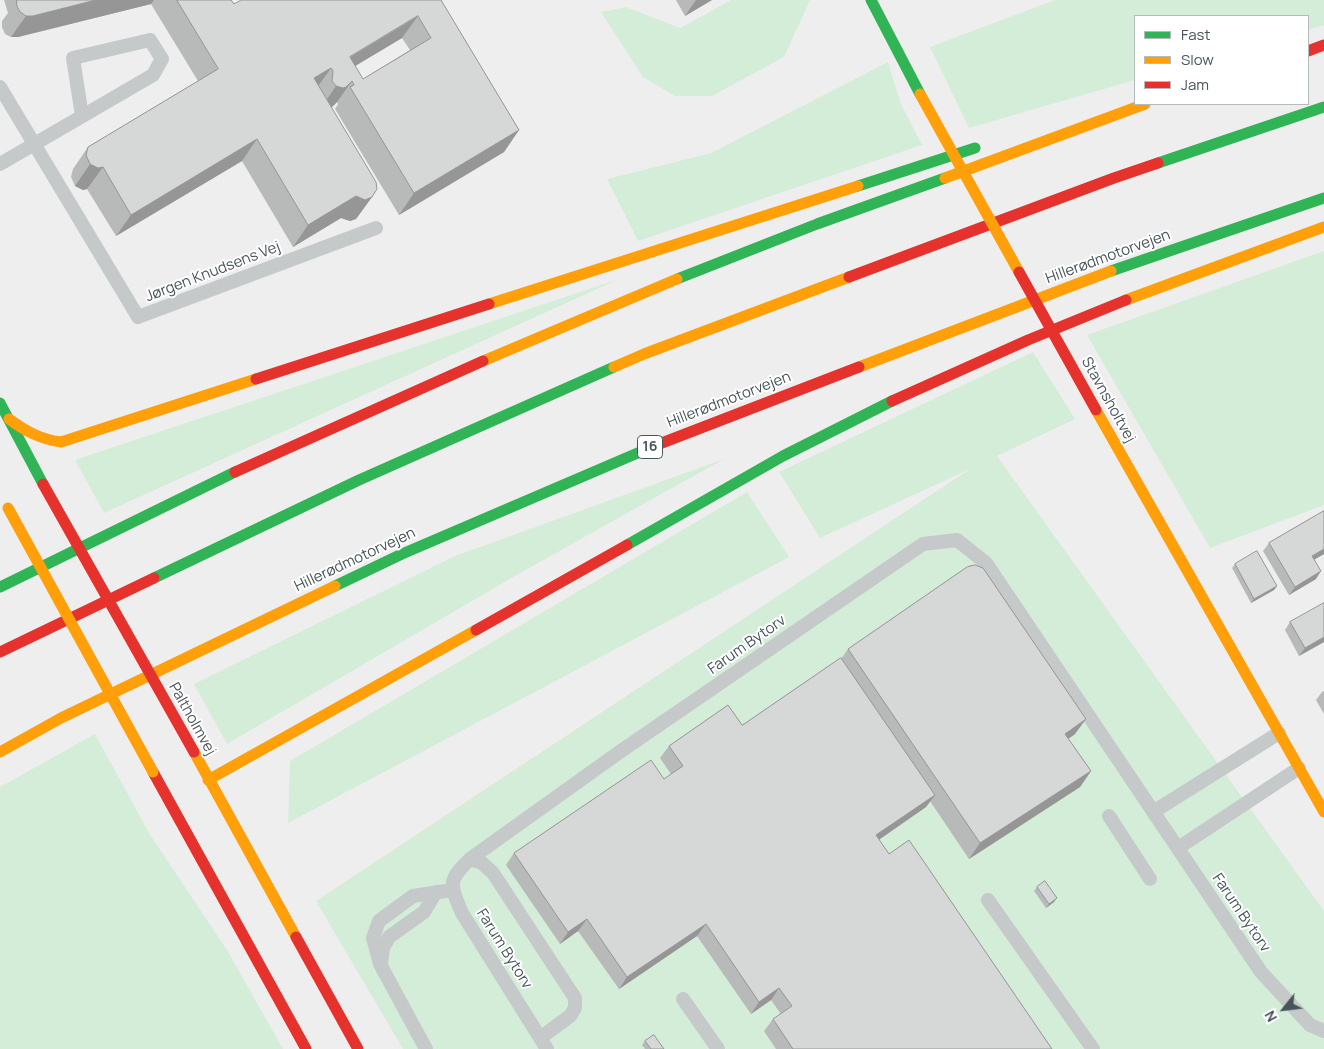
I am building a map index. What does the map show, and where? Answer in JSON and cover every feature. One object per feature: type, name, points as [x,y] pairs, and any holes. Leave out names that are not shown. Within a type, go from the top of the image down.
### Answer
[{"type":"main road","name":"Stavnsholtvej","points":[[871,0],[920,94],[1096,410],[1324,812]]},
{"type":"main road","points":[[1309,50],[1324,45]]},
{"type":"main road","points":[[1081,116],[1134,103]]},
{"type":"main road","points":[[0,586],[113,529],[326,429],[601,311],[772,242],[1142,105]]},
{"type":"main road","points":[[0,652],[358,480],[644,354],[1114,178],[1324,107]]},
{"type":"main road","points":[[9,419],[27,433],[45,441],[61,442],[990,143]]},
{"type":"main road","name":"Hillerødmotorvejen","points":[[0,752],[61,718],[402,554],[684,433],[1137,262],[1324,198]]},
{"type":"main road","points":[[204,782],[289,737],[695,505],[852,420],[1014,346],[1225,263],[1324,227]]},
{"type":"main road","name":"Paltholmvej","points":[[0,403],[42,484],[194,752],[204,782],[358,1049]]},
{"type":"main road","points":[[4,503],[153,772],[173,798],[306,1049]]},
{"type":"lane","points":[[0,164],[153,75],[162,59],[150,40],[73,58],[82,116]]},
{"type":"lane","name":"Jørgen Knudsens Vej","points":[[0,87],[138,317],[376,228]]},
{"type":"lane","name":"Farum Bytorv","points":[[544,1043],[462,913],[452,890],[456,873],[470,859],[636,741],[923,544],[957,540],[986,563],[1261,972],[1310,1025],[1324,1031]]},
{"type":"lane","points":[[1154,812],[1279,733]]},
{"type":"lane","points":[[1178,848],[1299,768]]},
{"type":"lane","points":[[1109,816],[1150,879]]},
{"type":"lane","points":[[470,859],[482,863],[493,873],[575,998],[575,1008],[570,1016],[544,1043]]},
{"type":"lane","points":[[426,1049],[380,964],[373,938],[379,921],[413,896],[452,890]]},
{"type":"lane","points":[[380,964],[383,948],[389,938],[424,912],[436,892]]},
{"type":"lane","points":[[988,900],[1093,1049]]},
{"type":"lane","points":[[683,999],[718,1049]]},
{"type":"green space","points":[[731,0],[810,0],[784,57],[712,96],[675,96],[643,77],[601,12],[626,7],[680,28]]},
{"type":"green space","points":[[1055,0],[1324,0],[1324,25],[1309,30],[1309,15],[1134,15],[1134,80],[969,128],[930,47]]},
{"type":"green space","points":[[888,62],[900,102],[922,145],[638,241],[607,179],[711,153]]},
{"type":"green space","points":[[1324,251],[1324,505],[1210,548],[1087,335]]},
{"type":"green space","points":[[619,279],[104,513],[75,460]]},
{"type":"green space","points":[[1033,352],[1075,419],[997,456],[1324,911],[1324,1049],[403,1049],[316,901],[970,469],[820,538],[779,472]]},
{"type":"green space","points":[[724,459],[513,577],[227,744],[194,684],[455,556]]},
{"type":"green space","points":[[747,492],[789,557],[288,823],[290,761]]},
{"type":"green space","points":[[95,734],[149,833],[227,950],[283,1049],[0,1049],[0,787]]},
{"type":"building","points":[[17,0],[96,0],[33,16],[26,16],[20,12]]},
{"type":"building","points":[[177,0],[231,0],[234,4],[241,0],[441,0],[519,130],[414,193],[350,87],[354,85],[352,81],[343,88],[336,86],[332,81],[333,71],[331,68],[314,78],[376,182],[377,189],[372,197],[365,200],[356,196],[308,225],[257,139],[131,215],[103,167],[98,168],[90,164],[86,155],[88,147],[218,69]],"holes":[[[418,16],[431,38],[363,79],[350,57]]]},
{"type":"building","points":[[1324,511],[1324,549],[1312,556],[1321,571],[1295,587],[1269,543]]},
{"type":"building","points":[[1257,551],[1277,586],[1254,599],[1235,564]]},
{"type":"building","points":[[975,565],[983,568],[1086,719],[1065,734],[1091,771],[980,843],[848,649],[967,567]]},
{"type":"building","points":[[1324,603],[1324,637],[1305,648],[1290,622]]},
{"type":"building","points":[[841,658],[935,795],[876,835],[889,854],[909,840],[1052,1049],[793,1049],[773,1019],[792,1006],[779,988],[759,1002],[706,924],[627,977],[587,919],[568,932],[514,853],[651,760],[664,779],[683,766],[669,746],[728,705],[742,725]]},
{"type":"building","points":[[1045,881],[1057,898],[1049,904],[1037,887]]},
{"type":"building","points":[[654,1035],[664,1049],[651,1049],[645,1041]]},
{"type":"traffic: fast","points":[[871,0],[920,94]]},
{"type":"traffic: fast","points":[[1158,163],[1324,107]]},
{"type":"traffic: fast","points":[[858,186],[975,148]]},
{"type":"traffic: fast","points":[[677,279],[817,224],[945,178]]},
{"type":"traffic: fast","points":[[1111,271],[1324,198]]},
{"type":"traffic: fast","points":[[154,578],[359,480],[614,367]]},
{"type":"traffic: fast","points":[[627,545],[783,456],[892,401]]},
{"type":"traffic: fast","points":[[0,403],[43,484]]},
{"type":"traffic: fast","points":[[335,586],[402,554],[654,446]]},
{"type":"traffic: fast","points":[[0,587],[235,472]]},
{"type":"traffic: slow","points":[[920,94],[1019,272]]},
{"type":"traffic: slow","points":[[945,178],[1142,105]]},
{"type":"traffic: slow","points":[[489,304],[858,186]]},
{"type":"traffic: slow","points":[[1126,300],[1324,227]]},
{"type":"traffic: slow","points":[[859,367],[1111,271]]},
{"type":"traffic: slow","points":[[614,367],[849,277]]},
{"type":"traffic: slow","points":[[483,361],[677,279]]},
{"type":"traffic: slow","points":[[9,419],[33,434],[61,442],[256,379]]},
{"type":"traffic: slow","points":[[1096,410],[1324,812]]},
{"type":"traffic: slow","points":[[8,508],[153,772]]},
{"type":"traffic: slow","points":[[0,752],[61,718],[335,586]]},
{"type":"traffic: slow","points":[[208,780],[476,630]]},
{"type":"traffic: slow","points":[[194,752],[296,937]]},
{"type":"traffic: jam","points":[[1309,51],[1324,45]]},
{"type":"traffic: jam","points":[[849,277],[1158,163]]},
{"type":"traffic: jam","points":[[1019,272],[1096,410]]},
{"type":"traffic: jam","points":[[892,401],[1028,340],[1126,300]]},
{"type":"traffic: jam","points":[[256,379],[489,304]]},
{"type":"traffic: jam","points":[[235,472],[483,361]]},
{"type":"traffic: jam","points":[[654,446],[859,367]]},
{"type":"traffic: jam","points":[[43,484],[194,752]]},
{"type":"traffic: jam","points":[[476,630],[627,545]]},
{"type":"traffic: jam","points":[[0,652],[154,578]]},
{"type":"traffic: jam","points":[[153,772],[306,1049]]},
{"type":"traffic: jam","points":[[296,937],[358,1049]]}]
